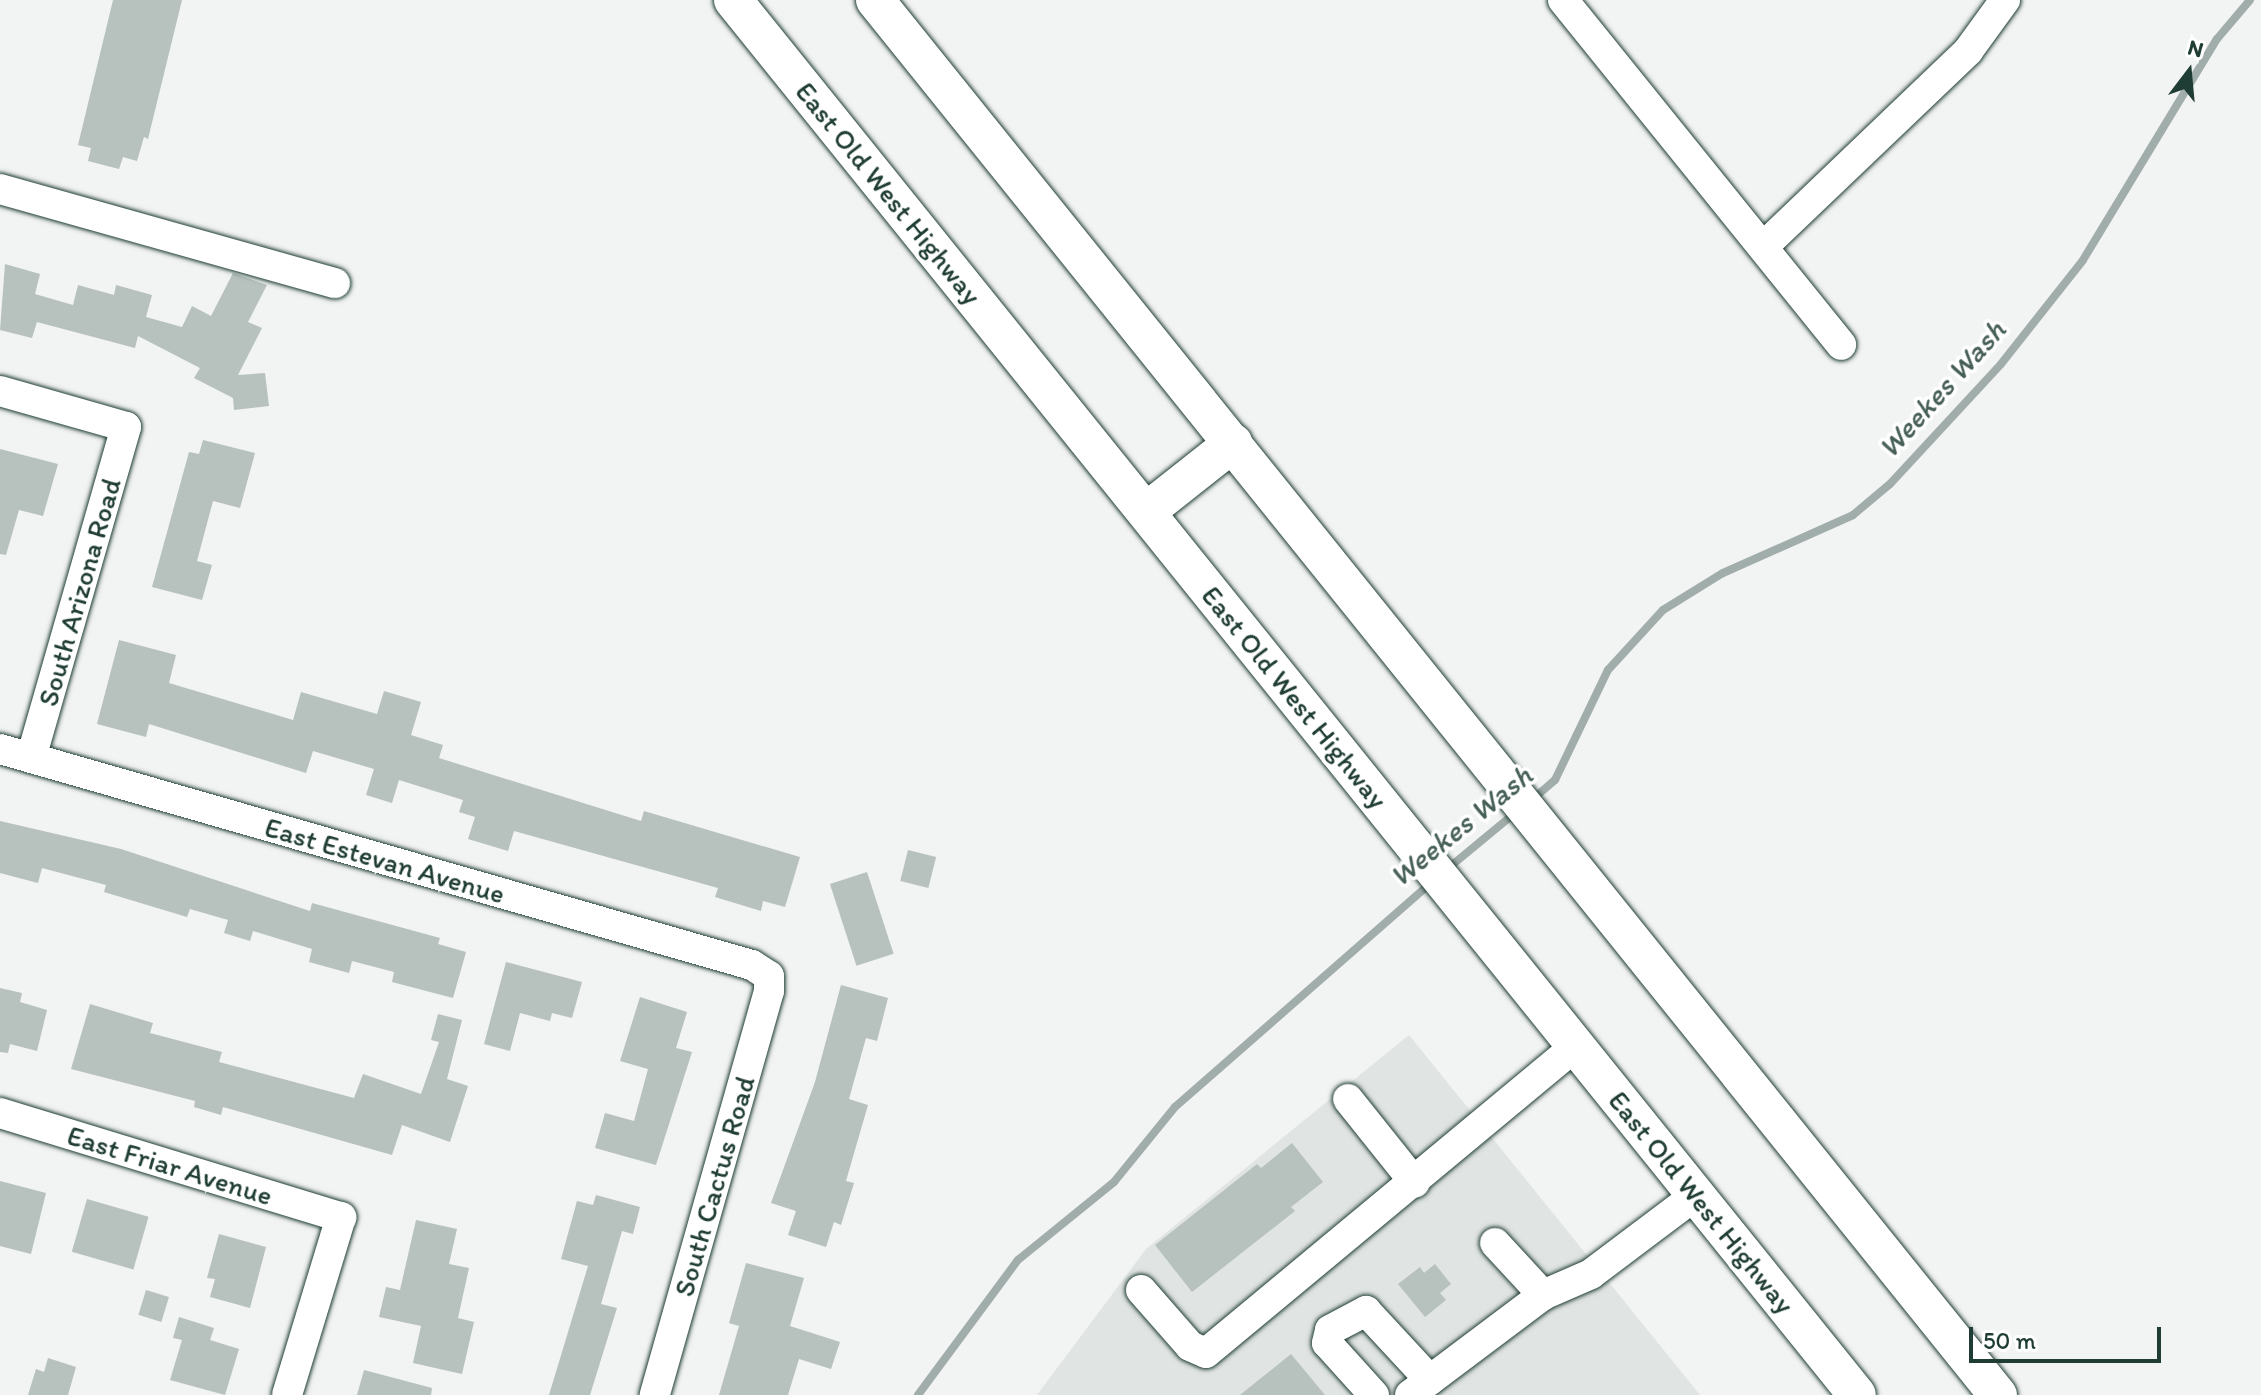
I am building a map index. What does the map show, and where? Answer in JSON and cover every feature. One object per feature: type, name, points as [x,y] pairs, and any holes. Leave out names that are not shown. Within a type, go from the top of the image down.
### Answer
[{"type":"main road","name":"East Old West Highway","points":[[733,0],[1857,1395]]},
{"type":"main road","points":[[875,0],[1998,1395]]},
{"type":"main road","points":[[1147,511],[1233,443]]},
{"type":"street","points":[[1563,0],[1841,345]]},
{"type":"street","points":[[1763,247],[1968,51],[2005,0]]},
{"type":"street","points":[[0,189],[335,283]]},
{"type":"street","name":"South Arizona Road","points":[[0,391],[126,427],[31,758]]},
{"type":"street","name":"East Estevan Avenue","points":[[0,749],[752,965],[769,976]]},
{"type":"street","name":"South Cactus Road","points":[[655,1395],[769,991],[769,976]]},
{"type":"street","points":[[1141,1290],[1190,1346],[1206,1353],[1415,1183],[1576,1046]]},
{"type":"street","points":[[1348,1099],[1415,1183]]},
{"type":"street","name":"East Friar Avenue","points":[[0,1113],[341,1217],[287,1395]]},
{"type":"street","points":[[1374,1395],[1327,1343],[1330,1330],[1366,1311],[1420,1387],[1543,1295],[1591,1274],[1696,1195]]},
{"type":"street","points":[[1495,1243],[1543,1295]]},
{"type":"shaded area","points":[[1409,1035],[1700,1395],[1037,1395],[1146,1249]]},
{"type":"building","points":[[113,0],[182,0],[148,139],[144,137],[137,161],[123,157],[119,169],[88,161],[91,148],[78,145]]},
{"type":"building","points":[[5,264],[40,274],[35,294],[73,305],[78,285],[114,295],[116,285],[152,295],[146,317],[182,327],[192,306],[211,316],[233,273],[267,285],[248,322],[262,328],[238,375],[265,373],[269,406],[234,410],[233,398],[194,378],[200,368],[138,336],[135,348],[37,322],[32,338],[0,330]]},
{"type":"building","points":[[203,440],[255,453],[240,508],[213,501],[197,561],[212,565],[202,600],[152,587],[189,452],[199,454]]},
{"type":"building","points":[[0,449],[58,464],[43,516],[19,510],[6,555],[0,554]]},
{"type":"building","points":[[119,640],[176,655],[169,683],[293,720],[301,692],[377,714],[384,691],[421,702],[411,735],[443,745],[439,758],[641,821],[644,811],[800,857],[785,907],[763,901],[761,911],[715,897],[718,888],[514,831],[508,851],[468,839],[475,817],[459,812],[463,800],[399,780],[392,803],[366,795],[374,769],[313,751],[306,773],[149,724],[146,737],[97,724]]},
{"type":"building","points":[[0,821],[121,849],[310,911],[312,903],[440,938],[438,944],[466,952],[453,998],[392,982],[394,972],[352,961],[349,973],[309,962],[312,949],[253,931],[250,941],[224,933],[228,920],[190,909],[187,917],[104,892],[106,885],[42,868],[38,883],[0,873]]},
{"type":"building","points":[[908,850],[936,857],[928,888],[900,881]]},
{"type":"building","points":[[867,872],[894,954],[856,966],[830,884]]},
{"type":"building","points":[[506,962],[582,982],[572,1018],[552,1013],[550,1021],[520,1013],[510,1051],[484,1044]]},
{"type":"building","points":[[841,985],[888,998],[877,1041],[866,1038],[849,1099],[868,1105],[846,1181],[854,1183],[841,1225],[834,1222],[826,1247],[788,1235],[796,1211],[771,1203],[815,1082]]},
{"type":"building","points":[[0,988],[22,993],[20,1002],[47,1010],[37,1051],[10,1044],[8,1053],[0,1052]]},
{"type":"building","points":[[640,997],[687,1012],[676,1048],[692,1052],[656,1165],[595,1148],[605,1113],[634,1121],[648,1069],[620,1061]]},
{"type":"building","points":[[90,1004],[153,1023],[150,1033],[222,1052],[219,1062],[354,1098],[363,1074],[421,1094],[439,1042],[431,1040],[438,1014],[462,1020],[447,1079],[468,1086],[450,1142],[402,1125],[392,1155],[223,1107],[221,1115],[194,1107],[195,1101],[71,1069]]},
{"type":"building","points":[[1292,1143],[1323,1182],[1291,1207],[1295,1211],[1192,1292],[1155,1245],[1257,1164],[1261,1168]]},
{"type":"building","points":[[0,1181],[46,1193],[31,1254],[0,1246]]},
{"type":"building","points":[[596,1195],[640,1207],[633,1234],[622,1231],[601,1304],[617,1308],[590,1395],[549,1395],[588,1266],[561,1259],[577,1201],[593,1205]]},
{"type":"building","points":[[87,1199],[149,1217],[133,1270],[72,1252]]},
{"type":"building","points":[[416,1220],[457,1229],[449,1264],[469,1268],[458,1318],[474,1322],[462,1374],[413,1363],[421,1326],[379,1317],[386,1287],[400,1290]]},
{"type":"building","points":[[219,1234],[266,1247],[250,1308],[210,1297],[215,1279],[207,1278]]},
{"type":"building","points":[[746,1263],[804,1278],[790,1326],[840,1342],[831,1369],[799,1359],[788,1395],[719,1395],[739,1326],[729,1323]]},
{"type":"building","points":[[1435,1264],[1451,1284],[1440,1293],[1446,1300],[1425,1317],[1398,1284],[1420,1267],[1424,1273]]},
{"type":"building","points":[[146,1290],[169,1297],[161,1322],[138,1315]]},
{"type":"building","points":[[179,1317],[214,1328],[210,1340],[239,1349],[225,1395],[170,1380],[182,1340],[173,1338]]},
{"type":"building","points":[[1291,1354],[1325,1395],[1240,1395]]},
{"type":"building","points":[[48,1358],[76,1367],[68,1395],[28,1395],[36,1369],[44,1372]]},
{"type":"building","points":[[364,1370],[432,1388],[431,1395],[357,1395]]},
{"type":"waterway","name":"Weekes Wash","points":[[1533,799],[1555,780],[1608,670],[1663,610],[1723,573],[1853,515],[1890,484],[2001,364],[2083,260],[2217,39],[2250,0]]},
{"type":"waterway","name":"Weekes Wash","points":[[1446,870],[1516,812]]},
{"type":"waterway","name":"Weekes Wash","points":[[918,1395],[1018,1260],[1114,1182],[1175,1107],[1433,881]]}]
